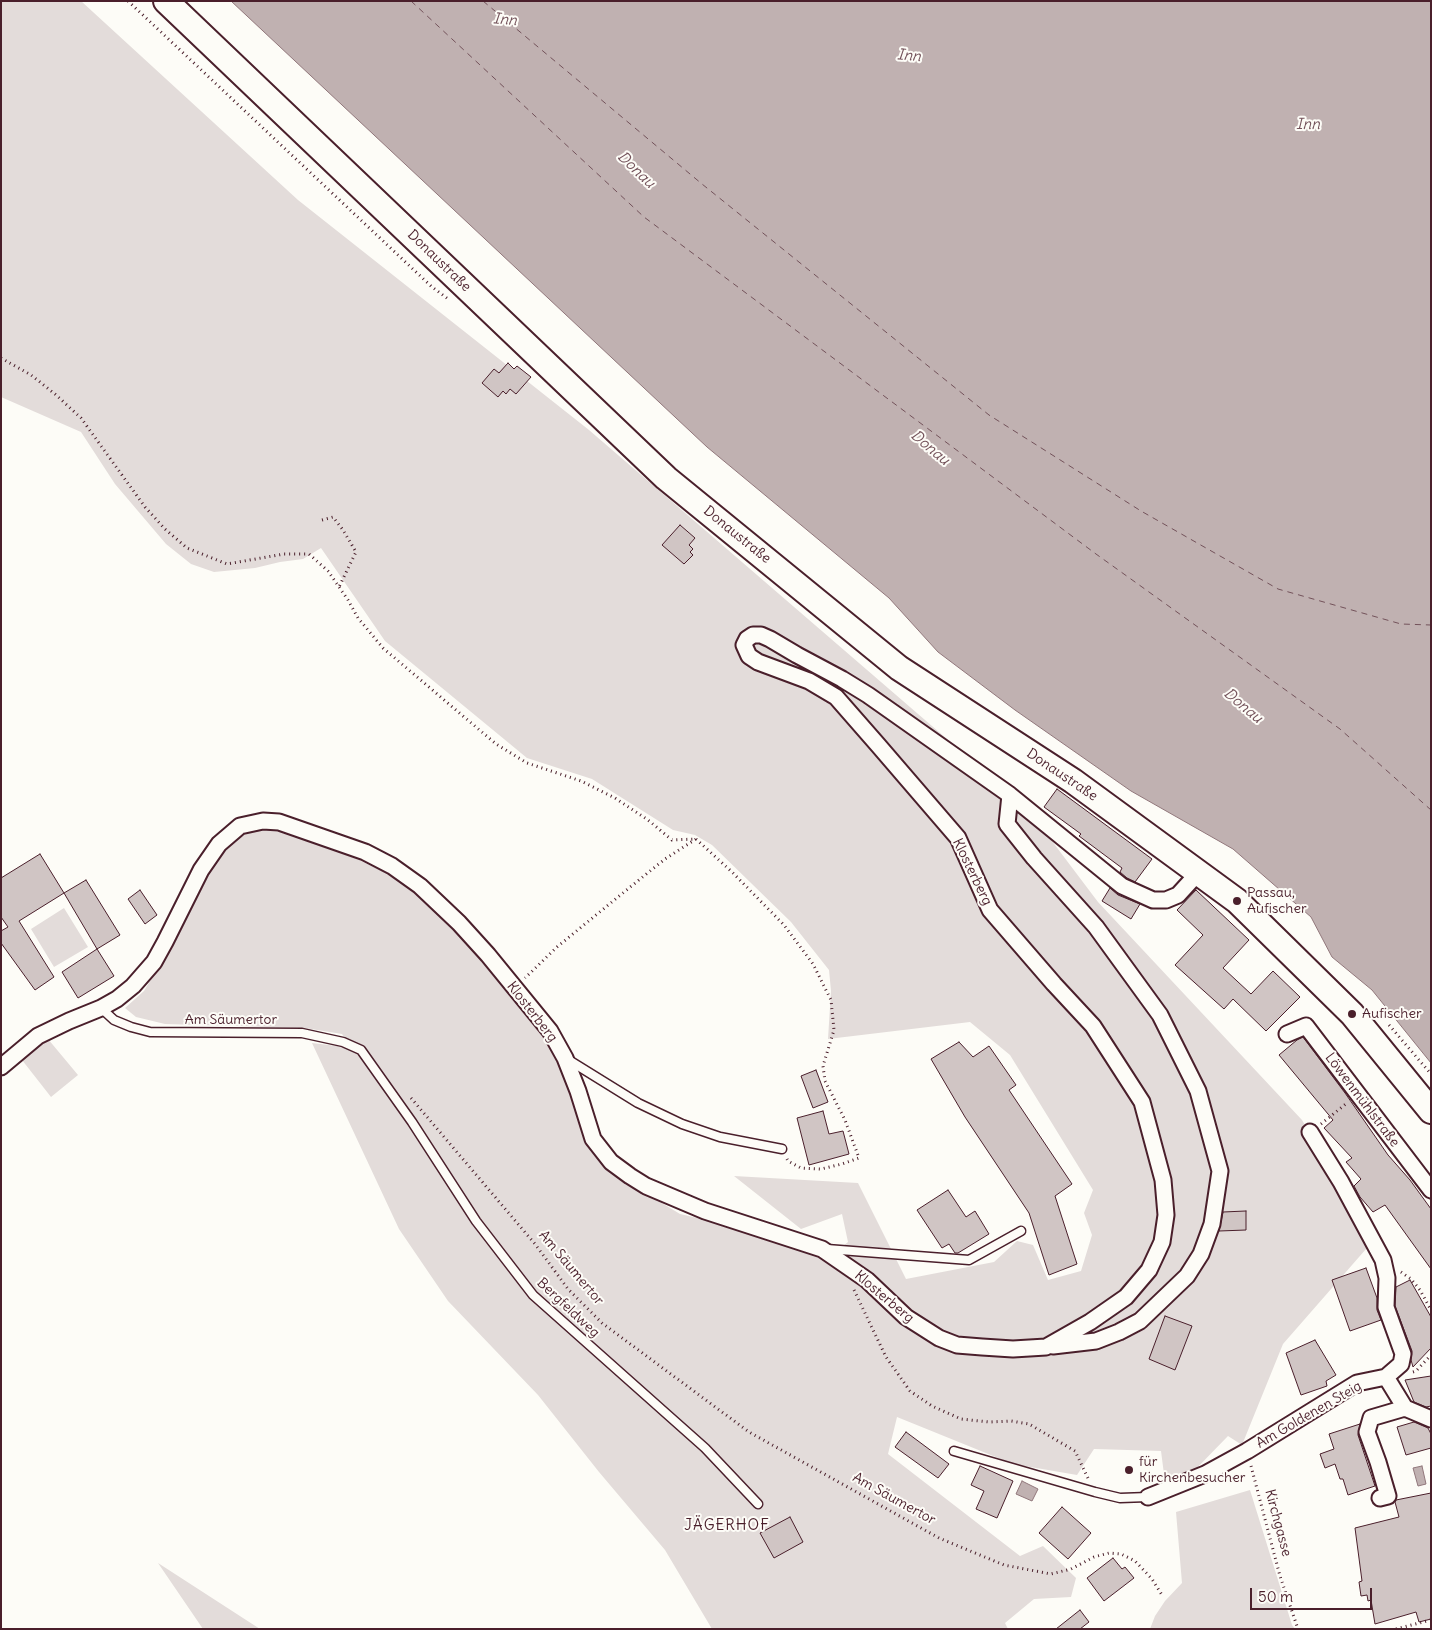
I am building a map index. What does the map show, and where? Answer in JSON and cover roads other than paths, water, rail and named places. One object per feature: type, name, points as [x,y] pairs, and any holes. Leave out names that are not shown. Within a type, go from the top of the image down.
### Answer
[{"type":"main road","name":"Donaustraße","points":[[166,1],[666,478],[899,668],[1073,781],[1237,901],[1352,1014],[1431,1111]]},
{"type":"street","name":"Klosterberg","points":[[1046,1347],[1090,1322],[1126,1297],[1149,1270],[1162,1242],[1166,1215],[1163,1180],[1142,1102],[1094,1026],[1054,984],[990,910],[958,838],[836,698],[809,681],[758,662],[749,656],[744,645],[747,639],[753,635],[770,638],[842,679],[1010,795],[1122,886],[1154,900],[1166,900],[1178,895],[1199,872]]},
{"type":"street","name":"Klosterberg","points":[[1,1067],[38,1036],[68,1021],[101,1008],[117,999],[133,986],[154,962],[201,870],[218,844],[240,826],[263,821],[279,822],[365,852],[392,866],[420,886],[459,923],[488,955],[550,1031],[565,1058],[578,1091],[593,1139],[611,1162],[646,1186],[705,1211],[822,1249],[867,1280],[906,1317],[939,1338],[957,1345],[1013,1349],[1046,1347],[1096,1340],[1119,1332],[1140,1321],[1187,1276],[1201,1254],[1212,1224],[1220,1171],[1198,1091],[1160,1015],[1096,927],[1034,858],[1008,824],[1010,795]]},
{"type":"street","name":"Löwenmühlstraße","points":[[1287,1034],[1306,1026],[1431,1190]]},
{"type":"street","points":[[1310,1132],[1341,1182],[1383,1260],[1387,1278],[1386,1307],[1404,1354],[1401,1364],[1386,1377],[1405,1408],[1431,1419]]},
{"type":"street","name":"Am Goldenen Steig","points":[[1148,1497],[1205,1474],[1247,1451],[1357,1383],[1386,1377]]},
{"type":"street","points":[[1380,1498],[1388,1496],[1368,1432],[1371,1418],[1405,1408]]},
{"type":"lane","name":"Am Säumertor","points":[[101,1008],[114,1020],[150,1032],[302,1033],[343,1042],[362,1050]]},
{"type":"lane","name":"Bergfeldweg","points":[[362,1050],[412,1122],[476,1221],[533,1295],[706,1448],[758,1504]]},
{"type":"lane","points":[[565,1058],[638,1104],[682,1124],[720,1137],[782,1149]]},
{"type":"lane","points":[[822,1249],[968,1260],[1021,1232]]},
{"type":"lane","points":[[954,1451],[1120,1498],[1148,1497]]},
{"type":"water","points":[[231,1],[1431,1],[1431,1063],[1372,990],[1332,957],[1311,917],[1233,849],[1131,791],[1015,710],[938,652],[889,598],[707,447]]},
{"type":"water","points":[[1422,1466],[1426,1484],[1418,1486],[1413,1468]]},
{"type":"water","points":[[1022,1481],[1038,1489],[1032,1501],[1016,1494]]},
{"type":"place","name":"Passau, Aufischer","points":[[1237,901]]},
{"type":"place","name":"Aufischer","points":[[1352,1014]]},
{"type":"place","name":"für Kirchenbesucher","points":[[1129,1470]]},
{"type":"district","name":"JÄGERHOF","points":[[727,1526]]},
{"type":"water label","name":"Inn","points":[[505,20]]},
{"type":"water label","name":"Inn","points":[[909,56]]},
{"type":"water label","name":"Inn","points":[[1308,125]]},
{"type":"water label","name":"Donau","points":[[636,170]]},
{"type":"water label","name":"Donau","points":[[930,448]]},
{"type":"water label","name":"Donau","points":[[1243,706]]}]
